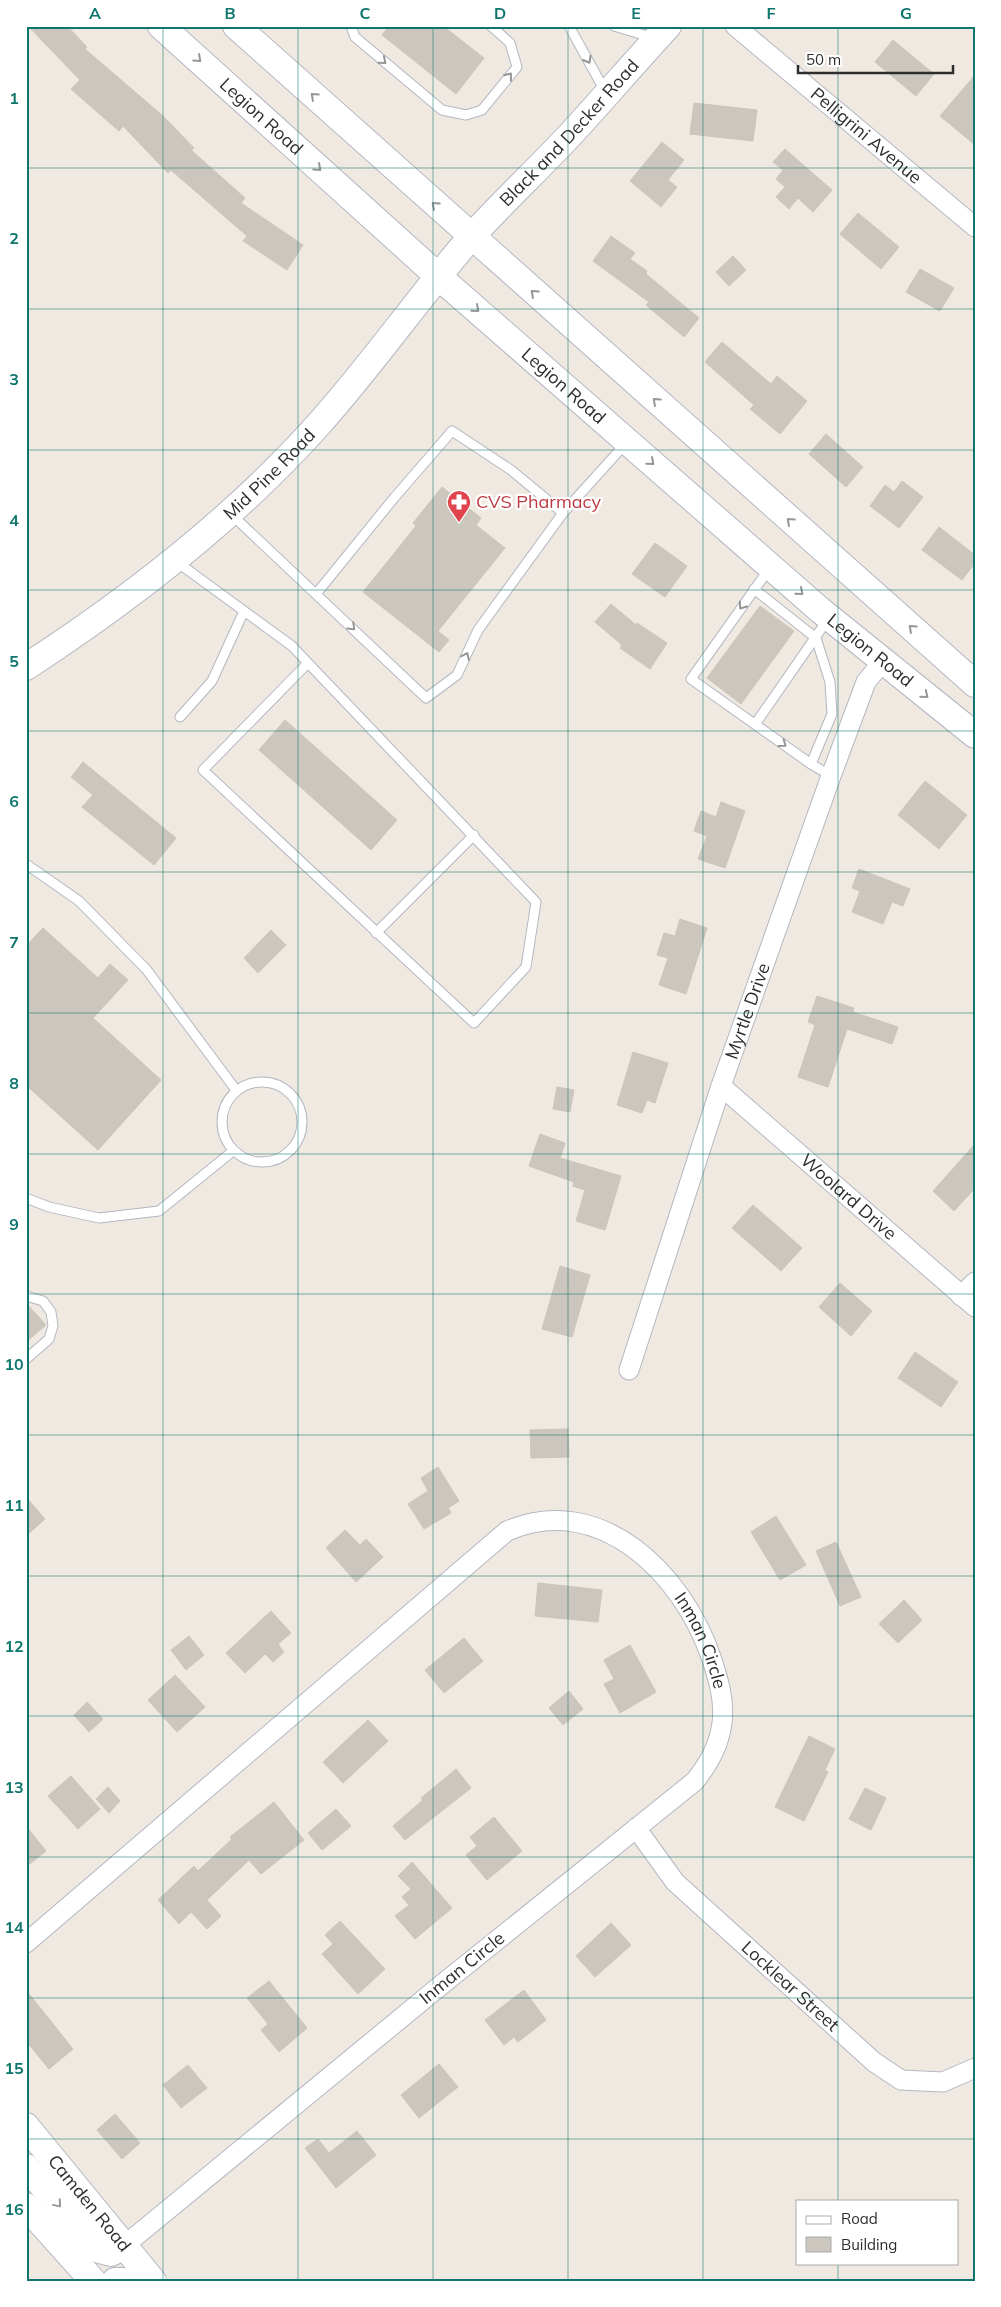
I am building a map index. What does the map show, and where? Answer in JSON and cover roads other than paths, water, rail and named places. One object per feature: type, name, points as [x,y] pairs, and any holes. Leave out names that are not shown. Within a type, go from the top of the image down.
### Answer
[{"type":"main road","name":"Legion Road","points":[[161,26],[439,277],[771,567],[822,628],[884,662],[975,735]]},
{"type":"main road","points":[[243,28],[471,238],[975,684]]},
{"type":"main road","name":"Black and Decker Road","points":[[471,238],[607,94],[662,32]]},
{"type":"main road","name":"Mid Pine Road","points":[[26,667],[73,636],[175,560],[274,472],[319,424],[471,238]]},
{"type":"main road","name":"Camden Road","points":[[26,2126],[125,2244],[153,2281]]},
{"type":"main road","points":[[26,2166],[99,2250],[111,2253],[125,2244]]},
{"type":"main road","points":[[26,2206],[93,2281]]},
{"type":"main road","points":[[114,2281],[122,2281]]},
{"type":"street","name":"Pelligrini Avenue","points":[[735,26],[975,227]]},
{"type":"street","name":"Myrtle Drive","points":[[629,1370],[721,1086],[831,776],[842,718],[866,682],[884,662]]},
{"type":"street","name":"Woolard Drive","points":[[721,1086],[968,1301]]},
{"type":"street","points":[[968,1301],[975,1282]]},
{"type":"street","name":"Inman Circle","points":[[26,1943],[507,1531],[524,1523],[576,1521],[602,1528],[631,1545],[670,1584],[687,1606],[705,1640],[717,1676],[722,1699],[722,1722],[719,1741],[709,1762],[695,1781],[440,1986],[125,2244]]},
{"type":"street","name":"Locklear Street","points":[[636,1828],[675,1882],[874,2062],[902,2080],[918,2081],[943,2082],[975,2068]]},
{"type":"lane","points":[[351,26],[354,37],[442,110],[466,116],[482,110],[516,67],[510,43],[491,26]]},
{"type":"lane","points":[[569,26],[607,94]]},
{"type":"lane","points":[[614,26],[662,32]]},
{"type":"lane","points":[[316,594],[394,498],[452,431],[511,470],[563,512]]},
{"type":"lane","points":[[230,513],[426,698],[457,675],[478,630],[563,512],[628,442]]},
{"type":"lane","points":[[175,560],[292,646],[536,902],[526,967],[474,1023],[203,770],[308,663]]},
{"type":"lane","points":[[771,567],[691,679],[811,764],[831,776]]},
{"type":"lane","points":[[754,590],[822,628]]},
{"type":"lane","points":[[180,717],[212,681],[244,610]]},
{"type":"lane","points":[[811,764],[842,718],[830,682],[822,628]]},
{"type":"lane","points":[[756,724],[822,628]]},
{"type":"lane","points":[[376,933],[474,835]]},
{"type":"lane","points":[[26,864],[79,901],[146,969],[236,1090]]},
{"type":"lane","points":[[261,1081],[274,1083],[286,1089],[298,1105],[303,1124],[300,1137],[293,1149],[283,1157],[270,1162],[257,1162],[244,1158],[233,1151],[226,1142],[221,1120],[223,1109],[236,1090],[248,1083],[261,1081]]},
{"type":"lane","points":[[26,1198],[49,1207],[99,1218],[159,1211],[233,1151]]},
{"type":"lane","points":[[26,1358],[50,1339],[54,1326],[51,1312],[44,1301],[28,1298]]},
{"type":"place","name":"CVS Pharmacy","points":[[459,523]]}]
